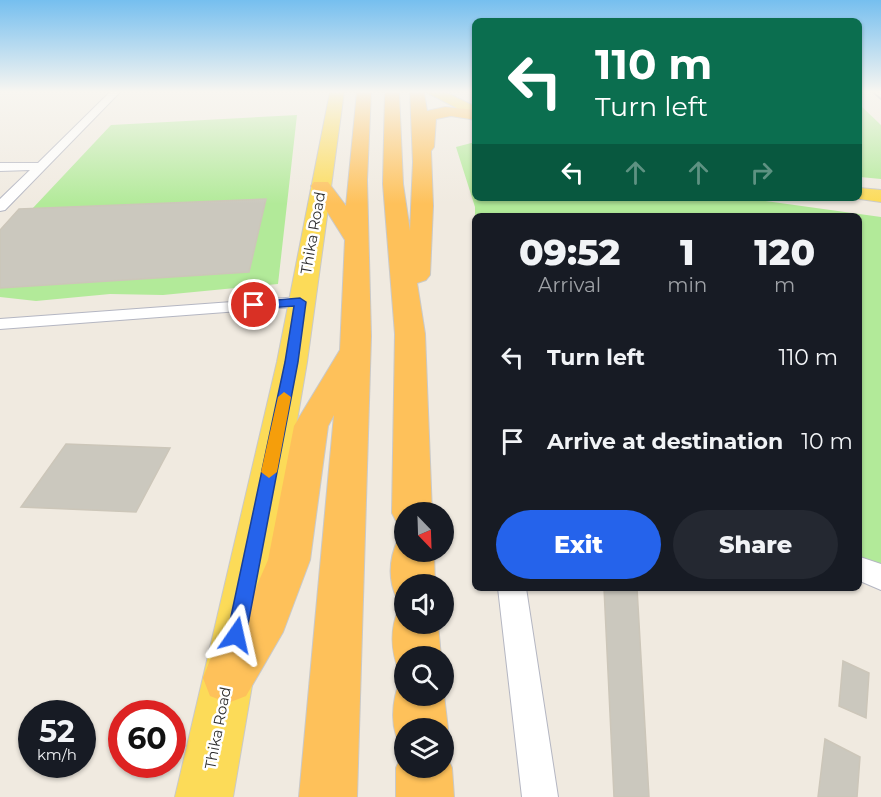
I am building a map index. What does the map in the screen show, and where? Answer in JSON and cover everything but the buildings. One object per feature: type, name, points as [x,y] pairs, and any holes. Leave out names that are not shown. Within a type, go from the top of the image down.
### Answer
[{"type":"highway","points":[[328,797],[355,350],[357,180],[361,129]]},
{"type":"highway","points":[[392,129],[393,184],[410,334],[412,502]]},
{"type":"highway","points":[[421,129],[424,156]]},
{"type":"highway","points":[[410,334],[424,213],[424,156],[427,129]]},
{"type":"highway","points":[[321,186],[332,198],[341,220],[357,240]]},
{"type":"highway","points":[[228,678],[267,616],[285,569],[311,426],[355,350]]},
{"type":"highway","points":[[424,778],[425,797]]},
{"type":"main road","name":"Thika Road","points":[[204,797],[292,362],[300,302],[331,129]]},
{"type":"main road","points":[[862,194],[881,196]]},
{"type":"street","points":[[0,207],[79,129]]},
{"type":"street","points":[[0,167],[43,165]]},
{"type":"street","points":[[0,324],[300,302]]},
{"type":"street","points":[[862,570],[881,577]]},
{"type":"street","points":[[512,591],[540,797]]},
{"type":"green space","points":[[107,129],[295,129],[278,284],[163,295],[110,294],[36,301],[0,297],[0,243]]},
{"type":"green space","points":[[862,129],[881,129],[881,179],[862,177]]},
{"type":"green space","points":[[472,143],[472,198],[456,147]]},
{"type":"green space","points":[[473,201],[765,201],[852,213],[475,213]]},
{"type":"green space","points":[[862,214],[881,217],[881,588],[862,582]]},
{"type":"slow traffic","points":[[269,472],[284,397]]},
{"type":"route","points":[[236,635],[292,362],[300,302],[254,305]]}]
